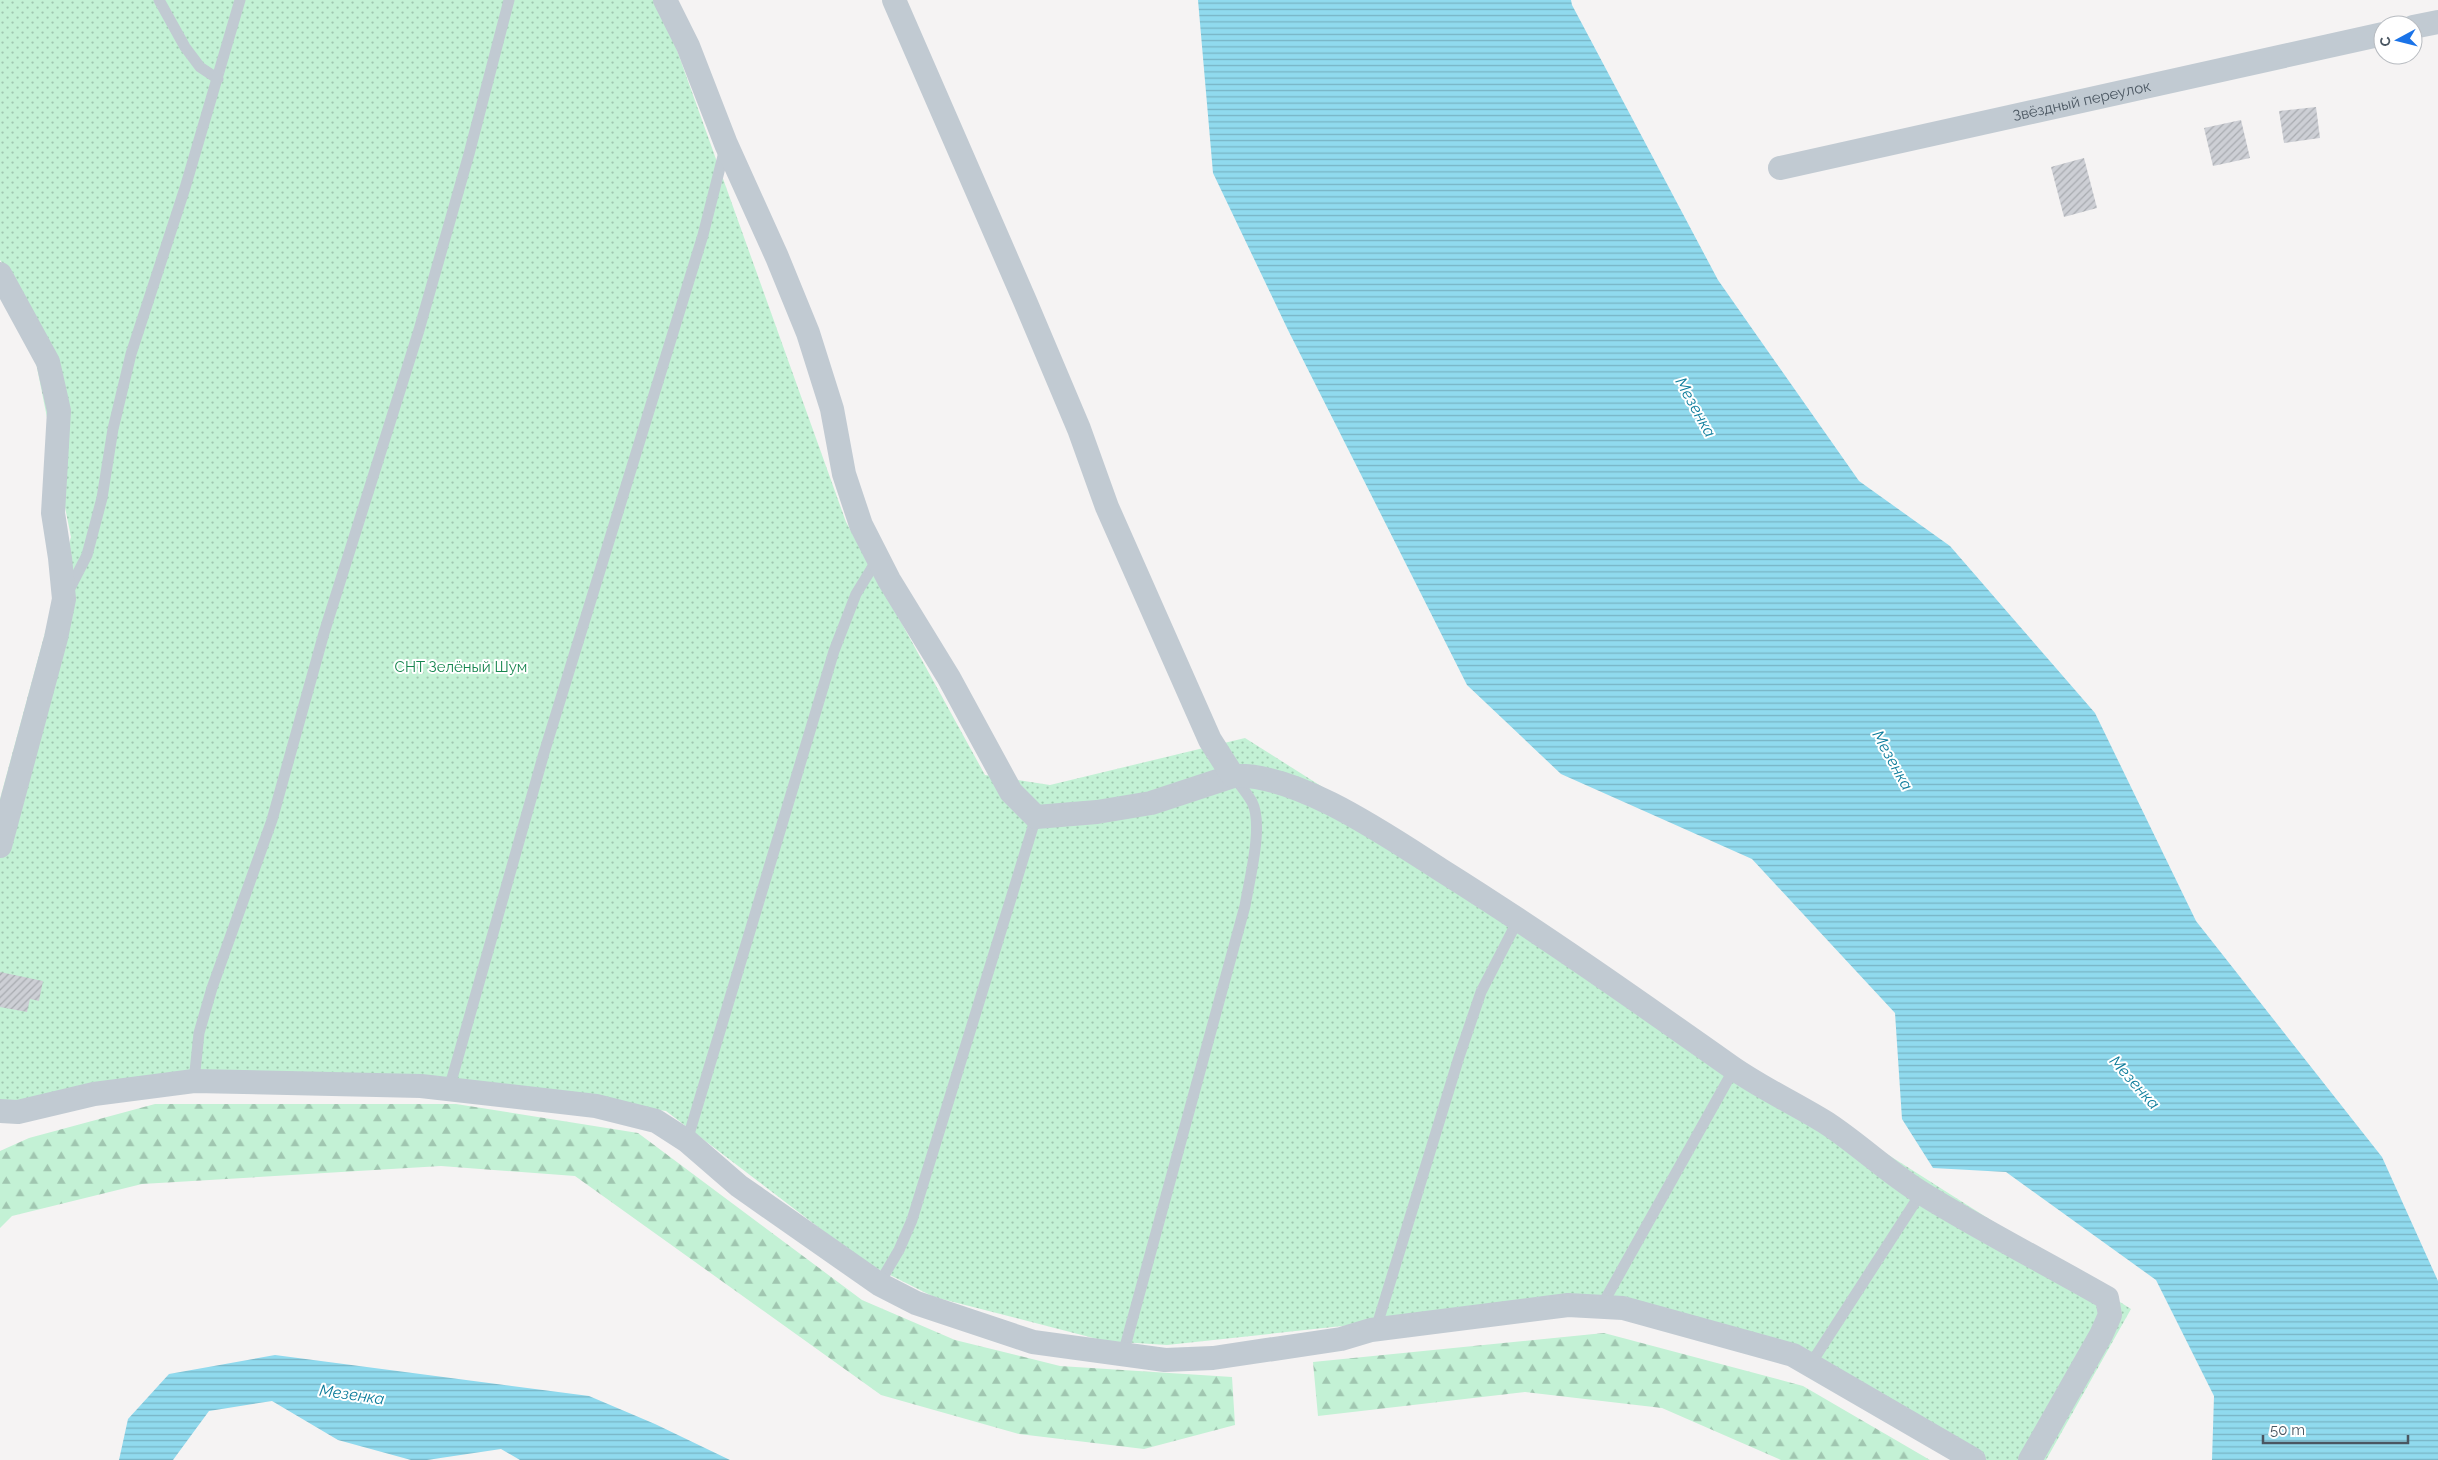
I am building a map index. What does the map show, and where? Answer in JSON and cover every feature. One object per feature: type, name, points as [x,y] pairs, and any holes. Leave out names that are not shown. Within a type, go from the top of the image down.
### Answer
[{"type":"street","points":[[665,0],[688,46],[726,144],[777,257],[808,333],[832,409],[844,474],[861,525],[878,558],[949,678],[1011,792],[1036,818],[1098,812],[1151,803],[1233,776],[1250,774],[1278,781],[1323,799],[1518,918],[1608,978],[1734,1069],[1828,1125],[1921,1193],[2107,1298],[2110,1315],[2101,1335],[2030,1460]]},
{"type":"street","points":[[894,0],[1033,319],[1079,429],[1108,507],[1210,740],[1233,776]]},
{"type":"street","points":[[2423,25],[2438,22]]},
{"type":"street","name":"Звёздный переулок","points":[[1780,168],[2373,36]]},
{"type":"street","points":[[0,274],[48,362],[59,411],[52,513],[64,599],[56,638],[0,846]]},
{"type":"street","points":[[0,1111],[18,1112],[94,1094],[194,1081],[421,1086],[596,1106],[656,1121],[687,1141],[739,1186],[879,1284],[916,1303],[1033,1342],[1165,1360],[1213,1358],[1341,1339],[1371,1330],[1568,1305],[1623,1308],[1784,1353],[1810,1365],[1974,1460]]},
{"type":"lane","points":[[159,0],[185,47],[200,67],[218,78]]},
{"type":"lane","points":[[64,599],[87,554],[102,498],[113,429],[130,354],[185,188],[240,0]]},
{"type":"lane","points":[[194,1081],[199,1033],[212,988],[272,820],[324,633],[419,330],[510,0]]},
{"type":"lane","points":[[449,1090],[544,753],[703,235],[726,144]]},
{"type":"lane","points":[[687,1141],[834,651],[856,594],[878,558]]},
{"type":"lane","points":[[1123,1354],[1245,906],[1255,843],[1256,818],[1253,803],[1233,776]]},
{"type":"lane","points":[[879,1284],[899,1250],[912,1220],[1036,818]]},
{"type":"lane","points":[[1371,1330],[1378,1322],[1456,1066],[1481,992],[1518,918]]},
{"type":"lane","points":[[1601,1307],[1734,1069]]},
{"type":"lane","points":[[1810,1365],[1921,1193]]},
{"type":"green space","name":"СНТ Зелёный Шум","points":[[0,0],[659,0],[846,522],[985,775],[1050,785],[1245,738],[1560,937],[1742,1062],[2131,1309],[2046,1460],[1960,1460],[1809,1374],[1620,1296],[1167,1345],[1105,1341],[934,1297],[864,1262],[666,1111],[442,1077],[179,1074],[0,1114],[0,799],[71,537],[22,293],[0,260]]},
{"type":"green space","points":[[155,1104],[456,1104],[638,1133],[862,1300],[955,1340],[1060,1366],[1232,1377],[1235,1425],[1144,1449],[1019,1434],[881,1395],[575,1176],[441,1166],[142,1184],[12,1216],[0,1228],[0,1151],[29,1138]]},
{"type":"green space","points":[[1604,1333],[1803,1386],[1930,1460],[1781,1460],[1662,1408],[1525,1392],[1318,1416],[1313,1362]]},
{"type":"water","name":"Мезенка","points":[[1198,0],[1571,0],[1718,280],[1859,481],[1950,546],[2095,713],[2196,921],[2382,1157],[2438,1281],[2438,1460],[2212,1460],[2214,1396],[2156,1280],[2006,1172],[1933,1168],[1902,1119],[1895,1013],[1752,859],[1561,774],[1467,685],[1288,330],[1213,173]]},
{"type":"water","name":"Мезенка","points":[[275,1355],[589,1396],[655,1424],[730,1460],[520,1460],[501,1449],[427,1460],[411,1460],[338,1440],[272,1401],[209,1411],[173,1460],[119,1460],[128,1419],[169,1374]]},
{"type":"building","points":[[2316,107],[2320,138],[2284,143],[2279,111]]},
{"type":"building","points":[[2241,120],[2250,158],[2213,166],[2204,128]]},
{"type":"building","points":[[2084,158],[2097,208],[2064,217],[2051,167]]},
{"type":"building","points":[[0,972],[43,981],[39,1001],[30,999],[27,1012],[0,1007]]}]
